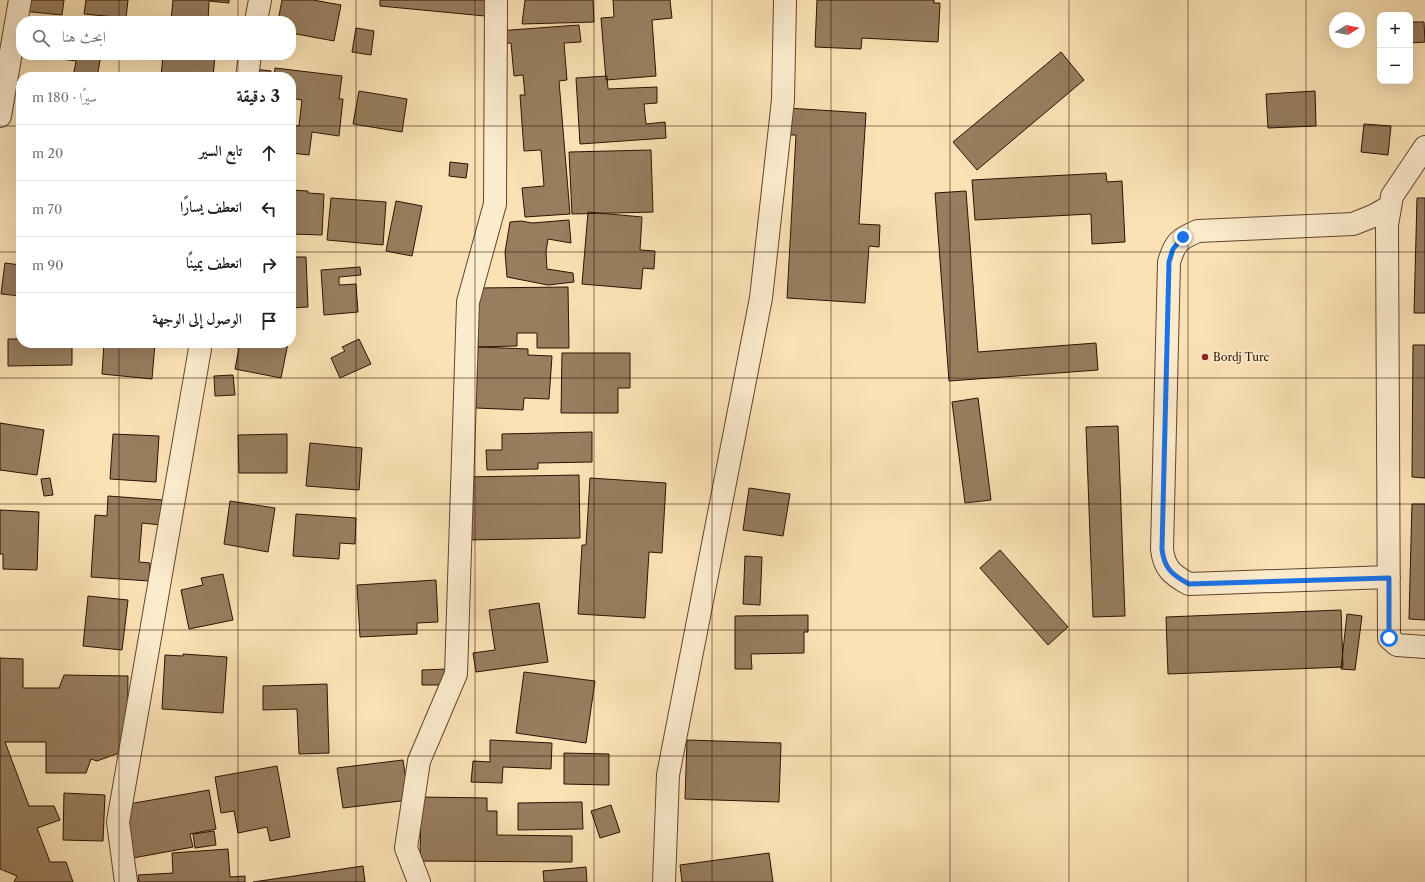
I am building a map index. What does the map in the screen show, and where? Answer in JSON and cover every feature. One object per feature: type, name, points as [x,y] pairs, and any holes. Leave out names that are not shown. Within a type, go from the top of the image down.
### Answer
[{"type":"street","points":[[17,16],[20,0]]},
{"type":"street","points":[[257,16],[260,0]]},
{"type":"street","points":[[419,882],[406,848],[419,761],[456,674],[468,302],[495,204],[496,0]]},
{"type":"street","points":[[664,882],[668,775],[761,298],[783,100],[785,0]]},
{"type":"street","points":[[0,116],[16,23]]},
{"type":"street","points":[[248,72],[249,60]]},
{"type":"street","points":[[1425,147],[1392,196],[1387,225],[1389,638],[1397,645],[1425,647]]},
{"type":"street","points":[[1389,207],[1373,216],[1353,224],[1198,231],[1183,237],[1173,249],[1169,262],[1162,549],[1164,561],[1171,572],[1189,584],[1389,578]]},
{"type":"street","points":[[126,882],[118,822],[200,348]]},
{"type":"building","points":[[23,0],[64,0],[62,15],[22,11]]},
{"type":"building","points":[[86,0],[128,0],[126,16],[84,14]]},
{"type":"building","points":[[173,0],[229,0],[229,3],[209,1],[208,16],[171,16]]},
{"type":"building","points":[[282,0],[313,0],[341,5],[334,41],[296,34],[296,16],[279,16]]},
{"type":"building","points":[[380,0],[487,0],[485,16],[380,6]]},
{"type":"building","points":[[525,0],[593,0],[594,22],[522,24]]},
{"type":"building","points":[[613,0],[670,0],[672,18],[652,20],[656,76],[606,80],[601,18],[614,17]]},
{"type":"building","points":[[817,0],[934,0],[934,3],[940,3],[938,42],[862,38],[861,49],[815,47]]},
{"type":"building","points":[[1413,22],[1424,22],[1425,42],[1413,43]]},
{"type":"building","points":[[579,25],[581,42],[564,43],[567,80],[559,81],[570,214],[525,217],[522,188],[544,186],[541,150],[524,151],[520,95],[525,95],[523,75],[514,76],[511,43],[498,44],[497,31]]},
{"type":"building","points":[[356,28],[374,31],[371,55],[352,52]]},
{"type":"building","points":[[1061,52],[1084,80],[977,170],[953,142]]},
{"type":"building","points":[[68,60],[100,60],[98,72],[74,72],[76,61]]},
{"type":"building","points":[[163,60],[215,60],[213,72],[161,72]]},
{"type":"building","points":[[275,68],[342,76],[339,99],[343,99],[339,136],[312,132],[309,155],[296,154],[296,126],[299,126],[302,100],[296,99],[296,72],[275,72]]},
{"type":"building","points":[[254,69],[271,71],[271,72],[254,72]]},
{"type":"building","points":[[607,76],[608,89],[657,87],[657,103],[644,104],[646,124],[665,122],[666,138],[580,144],[576,78]]},
{"type":"building","points":[[359,91],[407,99],[402,132],[353,124]]},
{"type":"building","points":[[1315,91],[1316,126],[1268,128],[1266,94]]},
{"type":"building","points":[[787,108],[866,113],[859,224],[880,225],[879,247],[869,246],[865,303],[787,298],[796,135],[786,135]]},
{"type":"building","points":[[1364,124],[1391,126],[1388,155],[1361,152]]},
{"type":"building","points":[[651,150],[653,212],[572,214],[569,152]]},
{"type":"building","points":[[450,162],[468,164],[466,178],[449,176]]},
{"type":"building","points":[[1106,173],[1107,182],[1122,181],[1125,242],[1092,244],[1091,214],[975,220],[972,180]]},
{"type":"building","points":[[296,190],[324,194],[322,235],[296,234]]},
{"type":"building","points":[[966,191],[978,352],[1096,343],[1098,370],[949,381],[935,193]]},
{"type":"building","points":[[331,198],[386,202],[383,245],[327,240]]},
{"type":"building","points":[[1417,198],[1425,198],[1425,313],[1414,313]]},
{"type":"building","points":[[396,201],[422,206],[412,256],[386,251]]},
{"type":"building","points":[[588,212],[642,217],[640,250],[655,251],[654,269],[643,268],[641,289],[582,284]]},
{"type":"building","points":[[569,220],[571,243],[548,239],[546,252],[547,269],[573,273],[574,282],[548,285],[507,277],[505,252],[510,222],[521,221],[532,223]]},
{"type":"building","points":[[296,257],[306,257],[308,307],[296,308]]},
{"type":"building","points":[[5,263],[16,264],[16,296],[1,294]]},
{"type":"building","points":[[360,267],[361,275],[339,277],[339,285],[356,284],[358,312],[324,315],[321,270]]},
{"type":"building","points":[[568,287],[569,348],[537,348],[537,333],[517,333],[517,346],[478,347],[477,288]]},
{"type":"building","points":[[8,339],[16,339],[16,348],[72,348],[72,365],[8,366]]},
{"type":"building","points":[[359,339],[371,364],[340,378],[331,358],[345,351],[342,347]]},
{"type":"building","points":[[1413,345],[1425,345],[1425,478],[1412,477]]},
{"type":"building","points":[[478,347],[528,349],[528,355],[552,356],[549,399],[524,398],[523,410],[476,408]]},
{"type":"building","points":[[104,348],[155,348],[152,379],[102,374]]},
{"type":"building","points":[[239,348],[287,348],[281,378],[235,369]]},
{"type":"building","points":[[562,353],[630,353],[630,388],[618,388],[618,413],[561,413]]},
{"type":"building","points":[[233,375],[235,395],[215,396],[214,376]]},
{"type":"building","points":[[978,398],[991,500],[965,503],[952,402]]},
{"type":"building","points":[[0,423],[44,430],[37,475],[0,470]]},
{"type":"building","points":[[1118,426],[1125,616],[1093,617],[1086,427]]},
{"type":"building","points":[[592,432],[592,462],[538,463],[538,469],[487,470],[486,450],[502,450],[502,434]]},
{"type":"building","points":[[113,434],[159,436],[156,482],[110,479]]},
{"type":"building","points":[[287,434],[287,473],[239,473],[238,435]]},
{"type":"building","points":[[310,443],[362,448],[359,490],[306,486]]},
{"type":"building","points":[[579,475],[580,538],[466,540],[464,477]]},
{"type":"building","points":[[50,478],[53,495],[44,496],[41,479]]},
{"type":"building","points":[[590,478],[666,483],[662,553],[649,552],[645,618],[578,614],[582,545],[586,545]]},
{"type":"building","points":[[749,488],[790,494],[783,536],[743,530]]},
{"type":"building","points":[[108,496],[163,500],[161,525],[142,523],[139,562],[150,563],[149,581],[91,577],[95,515],[107,516]]},
{"type":"building","points":[[230,501],[275,508],[268,552],[224,544]]},
{"type":"building","points":[[1412,504],[1425,504],[1425,620],[1409,619]]},
{"type":"building","points":[[0,510],[39,512],[37,570],[3,569],[3,554],[0,554]]},
{"type":"building","points":[[296,514],[356,518],[355,544],[340,543],[339,559],[293,556]]},
{"type":"building","points":[[1000,550],[1068,627],[1048,645],[980,568]]},
{"type":"building","points":[[745,556],[762,557],[760,605],[743,604]]},
{"type":"building","points":[[223,574],[233,620],[189,629],[181,590],[203,585],[201,578]]},
{"type":"building","points":[[436,580],[438,622],[417,623],[417,634],[360,637],[357,585]]},
{"type":"building","points":[[88,596],[128,600],[122,650],[83,646]]},
{"type":"building","points":[[539,603],[548,662],[476,672],[473,653],[495,650],[489,610]]},
{"type":"building","points":[[1341,610],[1343,667],[1168,674],[1166,617]]},
{"type":"building","points":[[1347,614],[1362,616],[1355,670],[1341,669]]},
{"type":"building","points":[[808,615],[808,632],[804,632],[804,653],[751,654],[752,669],[735,669],[735,616]]},
{"type":"building","points":[[183,654],[227,657],[223,713],[162,709],[165,655],[183,656]]},
{"type":"building","points":[[0,658],[23,659],[23,688],[59,688],[64,675],[128,676],[127,750],[97,761],[91,759],[86,773],[46,773],[46,742],[5,742],[29,806],[54,806],[60,820],[37,828],[50,862],[66,862],[73,882],[14,882],[17,876],[0,869]]},
{"type":"building","points":[[447,669],[447,685],[422,685],[422,670]]},
{"type":"building","points":[[524,672],[595,681],[586,743],[516,733]]},
{"type":"building","points":[[327,684],[329,753],[299,754],[297,709],[263,710],[263,686]]},
{"type":"building","points":[[490,740],[552,743],[551,769],[503,767],[502,783],[471,782],[473,761],[490,762]]},
{"type":"building","points":[[687,740],[781,743],[779,802],[685,799]]},
{"type":"building","points":[[564,753],[609,754],[609,785],[564,784]]},
{"type":"building","points":[[403,760],[409,800],[343,808],[337,768]]},
{"type":"building","points":[[277,766],[290,837],[270,841],[267,827],[238,833],[234,811],[221,813],[215,777]]},
{"type":"building","points":[[209,790],[216,829],[190,834],[193,847],[133,858],[123,805]]},
{"type":"building","points":[[64,793],[105,795],[103,841],[63,840]]},
{"type":"building","points":[[421,797],[487,798],[487,811],[497,811],[497,835],[572,836],[572,862],[420,861]]},
{"type":"building","points":[[582,802],[583,829],[518,830],[518,803]]},
{"type":"building","points":[[611,805],[620,832],[600,838],[591,811]]},
{"type":"building","points":[[214,831],[216,845],[195,848],[193,834]]},
{"type":"building","points":[[228,849],[230,877],[245,876],[245,882],[139,882],[138,875],[173,873],[172,853]]},
{"type":"building","points":[[769,853],[773,882],[682,882],[680,865]]},
{"type":"building","points":[[363,866],[365,882],[253,882]]},
{"type":"building","points":[[586,867],[587,882],[544,882],[543,871]]},
{"type":"place","name":"Bordj Turc","points":[[1205,357]]},
{"type":"route","points":[[1183,237],[1173,249],[1169,262],[1162,549],[1164,561],[1171,572],[1189,584],[1389,578],[1389,638]]}]
